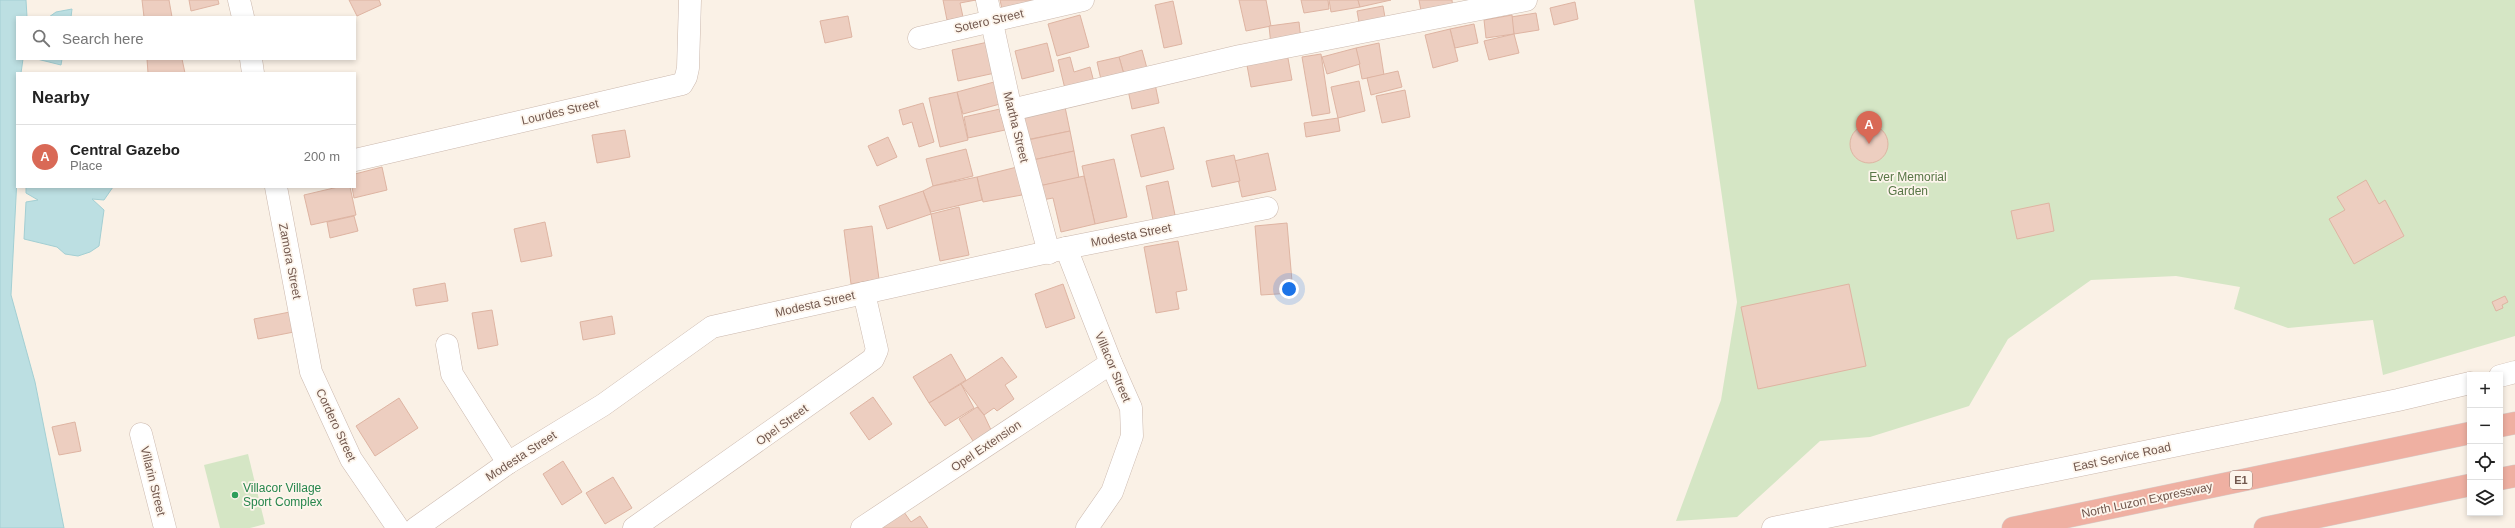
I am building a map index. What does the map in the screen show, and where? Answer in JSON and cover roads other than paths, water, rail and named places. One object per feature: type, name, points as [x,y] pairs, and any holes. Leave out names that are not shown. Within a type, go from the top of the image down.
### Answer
[{"type":"highway","points":[[2503,425],[2515,423]]},
{"type":"highway","name":"North Luzon Expressway","points":[[2013,528],[2467,434]]},
{"type":"highway","points":[[2503,478],[2515,476]]},
{"type":"highway","points":[[2265,528],[2467,486]]},
{"type":"street","points":[[239,0],[242,16]]},
{"type":"street","name":"Lourdes Street","points":[[356,160],[682,84],[686,77],[688,68],[690,0]]},
{"type":"street","name":"Sotero Street","points":[[918,38],[989,10],[1083,0]]},
{"type":"street","points":[[1011,110],[1240,56],[1526,0]]},
{"type":"street","name":"Martha Street","points":[[989,10],[1011,110],[1058,250]]},
{"type":"street","points":[[251,60],[253,72]]},
{"type":"street","name":"Zamora Street","points":[[276,188],[304,335]]},
{"type":"street","name":"Modesta Street","points":[[416,528],[508,463],[604,404],[712,327],[1058,250],[1268,208]]},
{"type":"street","name":"Villacor Street","points":[[1058,250],[1131,408],[1132,436],[1112,492],[1087,528]]},
{"type":"street","name":"Opel Street","points":[[634,528],[873,359],[877,350],[864,293]]},
{"type":"street","name":"Cordero Street","points":[[304,335],[311,372],[351,459],[398,528]]},
{"type":"street","points":[[447,345],[452,374],[508,463]]},
{"type":"street","name":"Opel Extension","points":[[862,528],[1111,363]]},
{"type":"street","points":[[2503,375],[2515,372]]},
{"type":"street","name":"East Service Road","points":[[1773,528],[2398,400],[2467,384]]},
{"type":"street","name":"Villarin Street","points":[[141,434],[165,528]]},
{"type":"water","points":[[0,0],[26,0],[27,16],[16,16],[16,60],[23,60],[21,72],[16,72],[16,188],[11,295],[35,382],[64,528],[0,528]]},
{"type":"water","points":[[72,9],[71,16],[50,16],[56,12]]},
{"type":"water","points":[[41,60],[62,60],[61,65]]},
{"type":"water","points":[[26,188],[112,188],[104,200],[92,199],[104,210],[99,246],[90,252],[78,256],[65,254],[57,247],[24,239],[26,202],[38,200],[26,193]]},
{"type":"place","name":"Central Gazebo","points":[[1869,144]]},
{"type":"place","name":"Villacor Village Sport Complex","points":[[235,495]]},
{"type":"park label","name":"Ever Memorial Garden","points":[[1908,184]]}]
